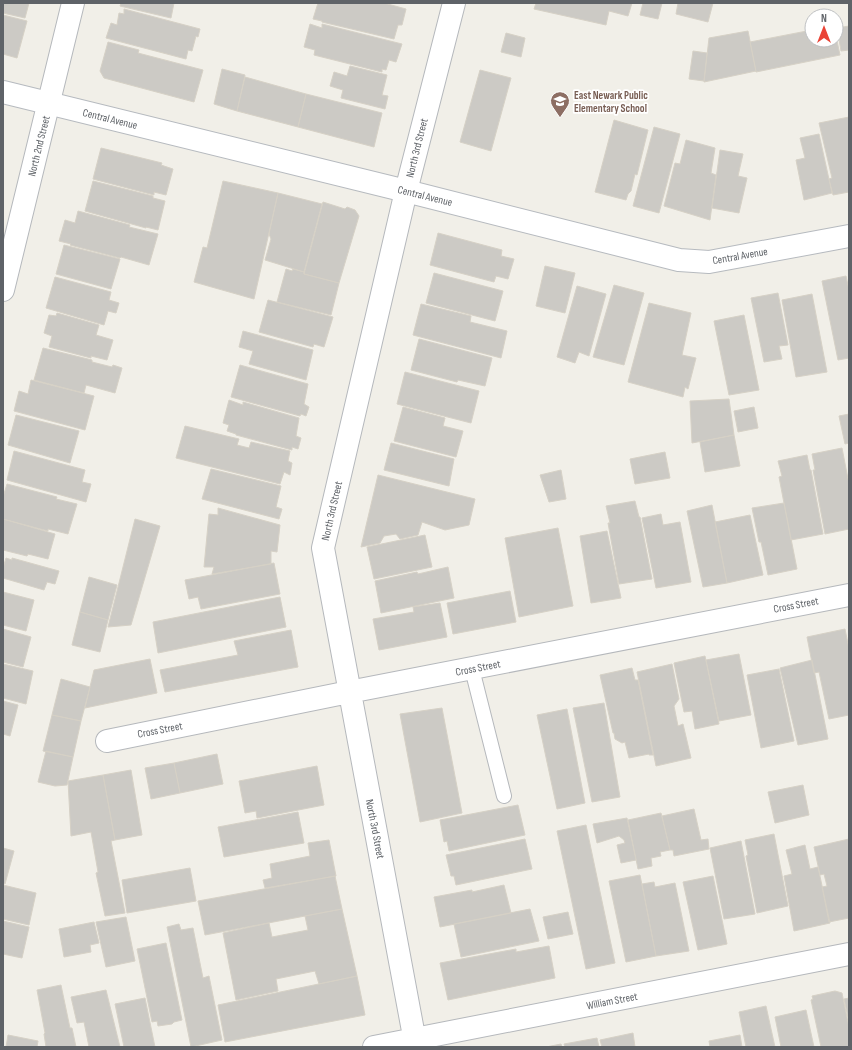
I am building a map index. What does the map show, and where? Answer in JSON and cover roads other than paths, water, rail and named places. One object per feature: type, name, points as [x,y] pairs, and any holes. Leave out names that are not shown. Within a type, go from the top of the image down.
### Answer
[{"type":"street","name":"North 2nd Street","points":[[3,290],[73,3]]},
{"type":"street","name":"North 3rd Street","points":[[415,1043],[323,548],[406,191],[454,3]]},
{"type":"street","name":"Central Avenue","points":[[3,92],[679,260],[694,262],[715,261],[849,236]]},
{"type":"street","name":"Cross Street","points":[[107,741],[349,692],[849,595]]},
{"type":"street","name":"William Street","points":[[374,1047],[415,1043],[849,954]]},
{"type":"lane","points":[[472,669],[504,796]]},
{"type":"place","name":"East Newark Public Elementary School","points":[[560,118]]}]
